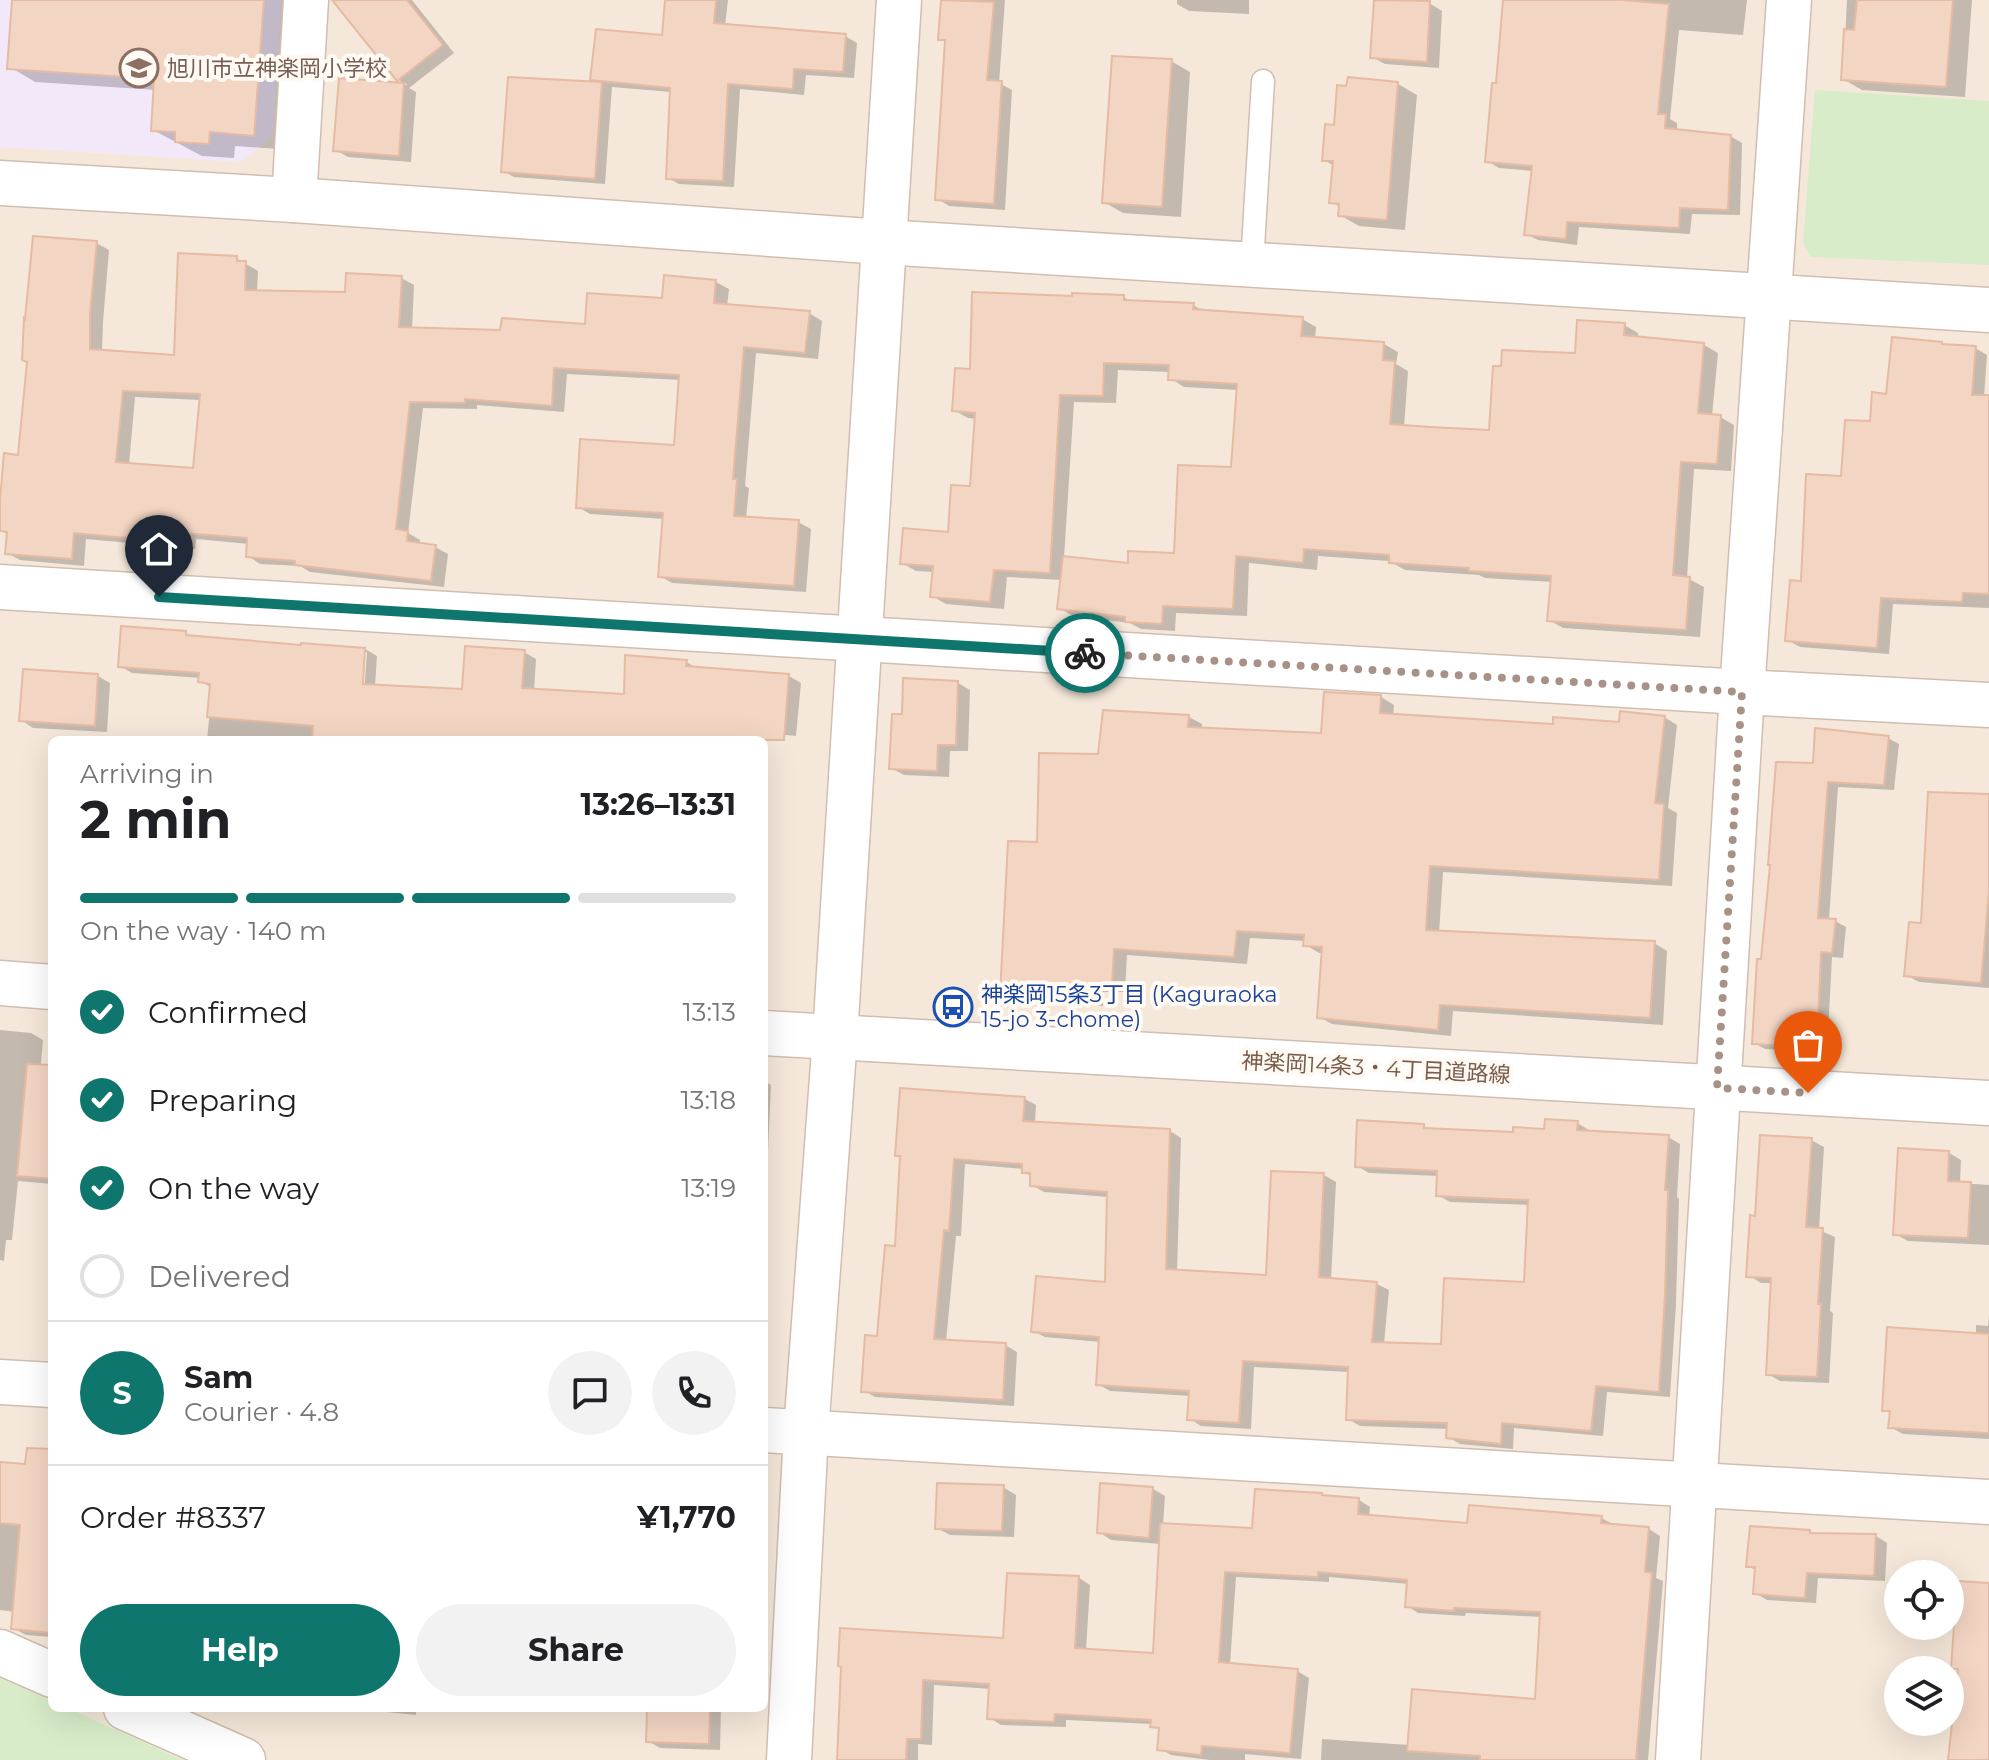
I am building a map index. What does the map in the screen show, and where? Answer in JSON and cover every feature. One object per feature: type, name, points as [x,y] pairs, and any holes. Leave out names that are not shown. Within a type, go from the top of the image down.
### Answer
[{"type":"street","points":[[294,200],[306,0]]},
{"type":"street","points":[[789,1760],[785,1431],[835,1037],[899,0]]},
{"type":"street","points":[[1678,1760],[1717,1088],[1789,0]]},
{"type":"street","points":[[0,183],[294,200],[883,242],[1989,310]]},
{"type":"street","points":[[0,587],[1989,705]]},
{"type":"street","points":[[0,983],[48,987]]},
{"type":"street","name":"神楽岡14条3・4丁目道路線","points":[[768,1033],[1989,1103]]},
{"type":"street","points":[[0,1382],[48,1385]]},
{"type":"street","points":[[785,1431],[1989,1502]]},
{"type":"street","points":[[0,1652],[48,1673]]},
{"type":"street","points":[[135,1712],[243,1760]]},
{"type":"lane","points":[[1252,264],[1263,81]]},
{"type":"shaded area","points":[[0,0],[1989,0],[1989,1760],[184,1760],[77,1712],[768,1712],[768,736],[48,736],[48,1699],[0,1678]]},
{"type":"shaded area","name":"旭川市立神楽岡小学校","points":[[0,0],[281,0],[273,136],[241,162],[0,147]]},
{"type":"green space","points":[[1815,90],[1989,101],[1989,265],[1811,257],[1803,243]]},
{"type":"green space","points":[[0,1678],[48,1699],[48,1712],[77,1712],[183,1760],[0,1760]]},
{"type":"building","points":[[12,0],[264,0],[254,136],[210,132],[209,144],[175,142],[175,132],[151,131],[154,79],[7,69]]},
{"type":"building","points":[[332,0],[407,0],[443,45],[397,81]]},
{"type":"building","points":[[665,0],[716,0],[714,23],[846,34],[843,72],[794,69],[793,89],[728,84],[723,181],[666,179],[670,88],[590,80],[596,29],[662,35]]},
{"type":"building","points":[[941,0],[994,2],[987,80],[1002,81],[994,204],[935,200],[945,40],[938,40]]},
{"type":"building","points":[[1374,0],[1430,1],[1427,62],[1370,58]]},
{"type":"building","points":[[1503,0],[1622,0],[1669,4],[1658,114],[1666,114],[1665,128],[1731,135],[1728,210],[1680,208],[1679,228],[1567,222],[1566,239],[1524,235],[1532,166],[1485,162]]},
{"type":"building","points":[[1857,0],[1953,0],[1946,87],[1841,80],[1844,29],[1854,30]]},
{"type":"building","points":[[1112,56],[1172,59],[1162,207],[1102,203]]},
{"type":"building","points":[[508,77],[602,82],[595,179],[501,172]]},
{"type":"building","points":[[1348,77],[1398,82],[1387,220],[1338,216],[1339,204],[1329,203],[1333,161],[1322,161],[1325,124],[1334,125],[1337,85],[1346,86]]},
{"type":"building","points":[[339,78],[404,83],[399,156],[333,151]]},
{"type":"building","points":[[33,236],[97,241],[90,349],[174,355],[178,253],[237,256],[237,261],[246,261],[245,290],[345,292],[346,273],[402,276],[399,327],[500,330],[502,318],[585,324],[587,293],[662,298],[664,275],[716,280],[714,303],[810,311],[805,353],[744,347],[733,479],[737,479],[734,516],[799,520],[794,586],[658,577],[663,513],[576,508],[580,439],[674,445],[679,375],[554,368],[552,406],[465,399],[465,403],[410,402],[396,529],[408,531],[407,541],[436,545],[431,581],[246,557],[247,538],[183,533],[182,543],[74,533],[72,559],[5,554],[7,532],[0,531],[4,453],[18,455],[27,362],[22,360]],"holes":[[[123,391],[200,394],[193,468],[116,462]]]},
{"type":"building","points":[[972,292],[1124,295],[1124,300],[1194,303],[1193,309],[1303,317],[1301,336],[1384,342],[1383,360],[1395,361],[1390,424],[1430,427],[1489,430],[1493,366],[1501,366],[1502,350],[1575,353],[1577,320],[1625,323],[1624,335],[1704,343],[1698,413],[1721,415],[1717,464],[1681,462],[1673,575],[1690,577],[1686,630],[1547,621],[1551,576],[1389,563],[1389,555],[1304,549],[1303,563],[1236,556],[1233,609],[1163,606],[1162,624],[1125,622],[1125,617],[1057,609],[1063,556],[1128,563],[1128,551],[1174,553],[1178,465],[1231,467],[1237,384],[1168,380],[1169,365],[1104,363],[1103,396],[1060,395],[1050,573],[994,570],[990,602],[930,597],[933,566],[900,564],[903,528],[948,532],[951,485],[970,486],[975,413],[952,411],[955,368],[970,369]]},
{"type":"building","points":[[1892,337],[1976,346],[1972,395],[1989,395],[1989,594],[1963,593],[1962,602],[1881,598],[1877,648],[1785,641],[1790,580],[1801,581],[1806,474],[1841,476],[1845,420],[1870,421],[1872,392],[1886,394]]},
{"type":"building","points":[[121,626],[186,631],[186,635],[365,648],[363,684],[462,689],[465,646],[525,650],[522,688],[624,694],[625,655],[687,660],[686,666],[789,674],[784,740],[768,740],[768,736],[312,736],[313,726],[207,717],[210,684],[198,682],[199,673],[118,667]]},
{"type":"building","points":[[23,669],[98,674],[95,726],[19,721]]},
{"type":"building","points":[[903,678],[958,681],[956,745],[938,745],[937,771],[889,769],[892,714],[902,714]]},
{"type":"building","points":[[1324,692],[1381,695],[1380,713],[1553,724],[1553,717],[1619,722],[1620,711],[1665,716],[1655,803],[1664,804],[1659,880],[1430,866],[1426,930],[1655,941],[1650,1018],[1440,1005],[1438,1030],[1317,1018],[1322,947],[1303,946],[1304,935],[1237,931],[1234,957],[1114,949],[1112,986],[1091,985],[1090,1000],[1000,995],[1008,841],[1037,842],[1039,753],[1098,754],[1103,710],[1189,715],[1188,727],[1321,733]]},
{"type":"building","points":[[1815,728],[1889,736],[1884,785],[1828,782],[1818,918],[1836,919],[1832,953],[1821,952],[1817,1047],[1752,1044],[1757,959],[1761,959],[1770,865],[1776,762],[1813,763]]},
{"type":"building","points":[[1928,792],[1989,794],[1989,892],[1981,983],[1904,976],[1909,922],[1921,923]]},
{"type":"building","points":[[27,1064],[48,1065],[48,1179],[17,1176]]},
{"type":"building","points":[[900,1088],[1025,1097],[1023,1121],[1170,1129],[1166,1269],[1266,1275],[1271,1171],[1324,1173],[1319,1277],[1377,1282],[1372,1342],[1441,1344],[1444,1278],[1524,1282],[1528,1200],[1436,1196],[1437,1171],[1355,1167],[1357,1120],[1424,1124],[1424,1128],[1513,1132],[1513,1127],[1544,1129],[1545,1119],[1578,1121],[1577,1130],[1669,1135],[1659,1392],[1596,1386],[1591,1431],[1502,1423],[1501,1444],[1446,1438],[1447,1423],[1346,1420],[1348,1367],[1243,1361],[1239,1423],[1187,1420],[1189,1391],[1096,1385],[1099,1337],[1031,1332],[1036,1276],[1105,1282],[1107,1192],[1030,1186],[1030,1173],[1022,1173],[1022,1164],[954,1159],[949,1231],[944,1230],[934,1339],[1006,1343],[1003,1400],[861,1392],[865,1335],[877,1336],[885,1245],[895,1246],[900,1156],[895,1156]]},
{"type":"building","points":[[1760,1135],[1812,1138],[1806,1227],[1823,1228],[1817,1377],[1766,1375],[1771,1278],[1746,1277],[1750,1215],[1755,1216]]},
{"type":"building","points":[[1898,1148],[1949,1151],[1948,1181],[1971,1182],[1968,1238],[1893,1235]]},
{"type":"building","points":[[1887,1327],[1989,1334],[1989,1433],[1888,1428],[1890,1411],[1882,1411]]},
{"type":"building","points":[[27,1448],[48,1449],[48,1633],[11,1629],[20,1525],[0,1523],[0,1462],[25,1464]]},
{"type":"building","points":[[937,1483],[1004,1485],[1002,1531],[935,1529]]},
{"type":"building","points":[[1100,1483],[1153,1487],[1149,1538],[1097,1533]]},
{"type":"building","points":[[1255,1489],[1359,1498],[1358,1514],[1467,1523],[1469,1505],[1602,1516],[1601,1523],[1649,1527],[1645,1572],[1652,1573],[1636,1760],[1480,1760],[1480,1756],[1407,1751],[1412,1689],[1535,1699],[1540,1612],[1405,1607],[1407,1580],[1318,1572],[1318,1577],[1225,1572],[1219,1662],[1298,1669],[1290,1753],[1202,1746],[1201,1755],[1157,1750],[1159,1728],[1150,1727],[1151,1720],[1055,1714],[1054,1722],[987,1719],[989,1684],[923,1680],[921,1739],[907,1739],[906,1760],[837,1760],[840,1628],[1003,1638],[1007,1573],[1079,1576],[1075,1648],[1153,1653],[1160,1523],[1252,1528]]},
{"type":"building","points":[[1750,1526],[1810,1530],[1810,1533],[1876,1534],[1874,1576],[1807,1573],[1805,1598],[1753,1594],[1755,1567],[1746,1567]]},
{"type":"building","points":[[1964,1581],[1989,1583],[1989,1760],[1948,1760],[1951,1736],[1964,1736],[1964,1656],[1952,1656],[1953,1640],[1964,1640]]},
{"type":"building","points":[[647,1712],[710,1712],[709,1744],[646,1742]]},
{"type":"way so far","points":[[1085,653],[1742,692],[1717,1088],[1808,1093]]},
{"type":"place","name":"旭川市立神楽岡小学校","points":[[139,68]]},
{"type":"place","name":"神楽岡15条3丁目 (Kaguraoka 15-jo 3-chome)","points":[[953,1007]]},
{"type":"route","points":[[159,597],[1085,653]]}]
